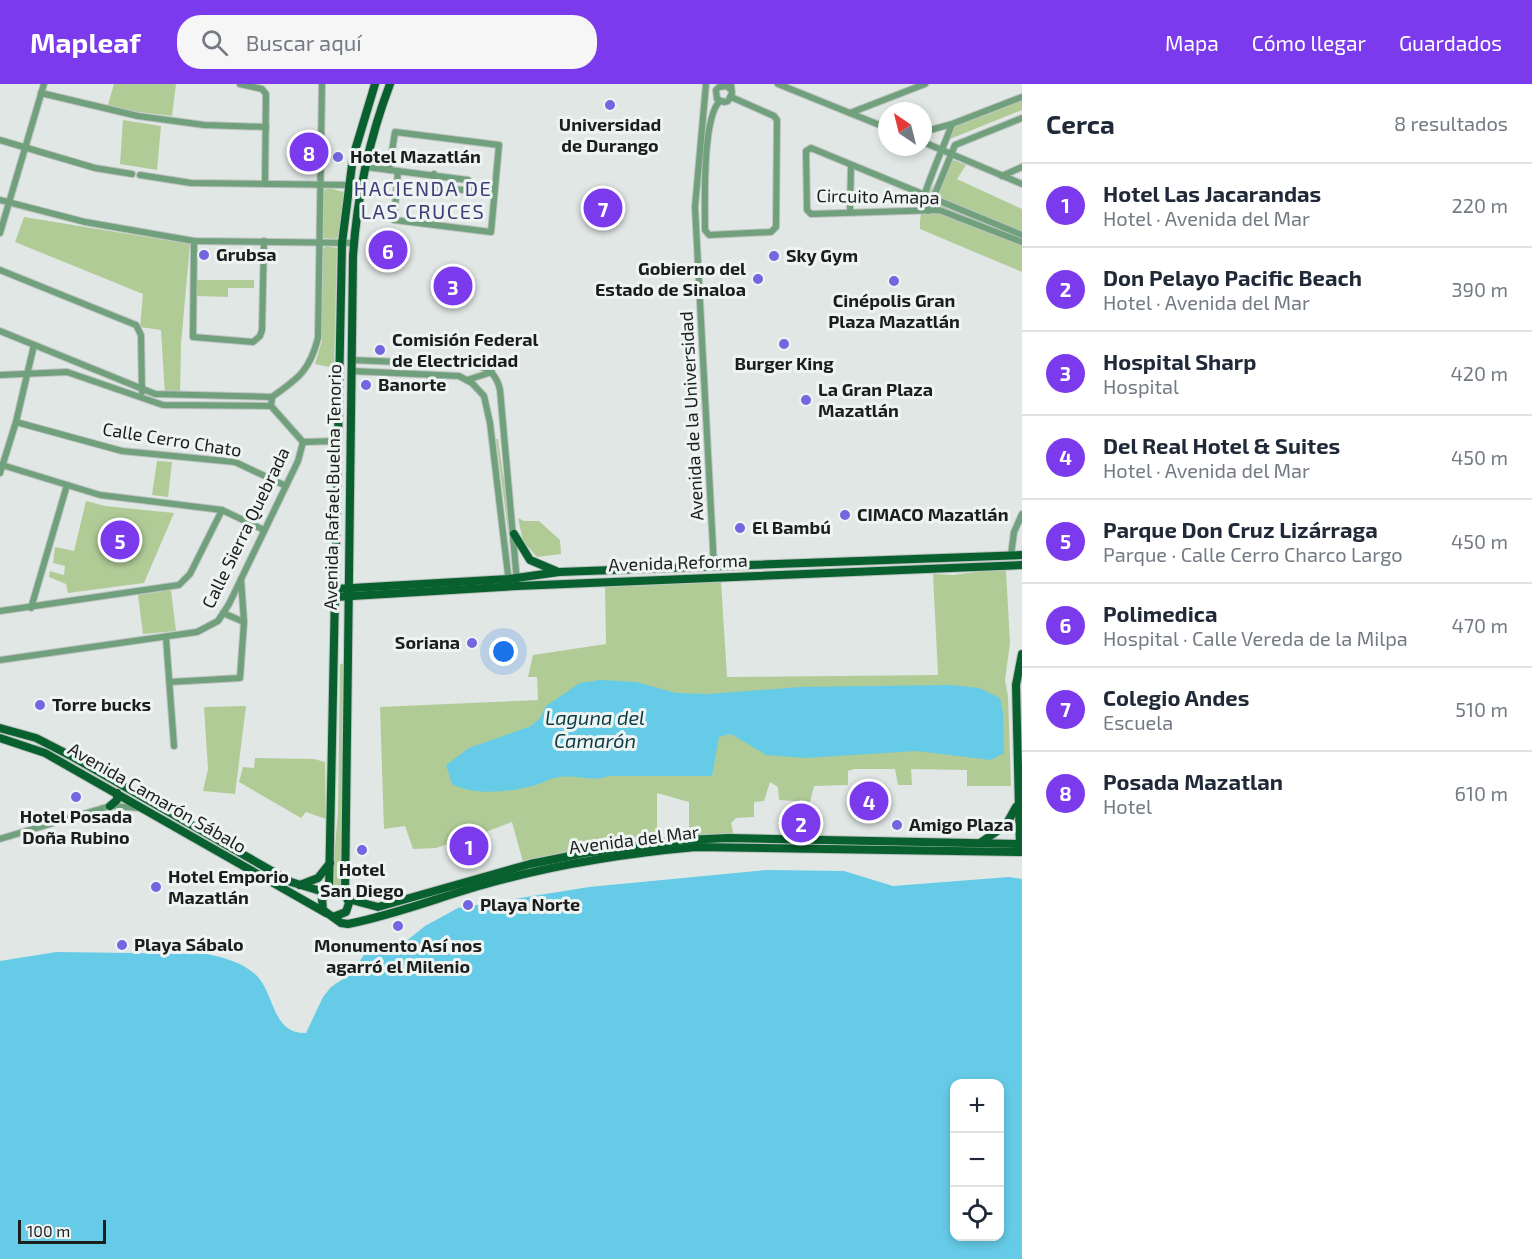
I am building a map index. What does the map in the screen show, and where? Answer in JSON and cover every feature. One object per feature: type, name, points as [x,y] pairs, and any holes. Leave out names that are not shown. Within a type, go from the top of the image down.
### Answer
[{"type":"main road","name":"Avenida Rafael Buelna Tenorio","points":[[328,892],[332,860],[342,243],[348,185],[358,139],[375,84]]},
{"type":"main road","name":"Avenida Rafael Buelna Tenorio","points":[[347,896],[354,243],[366,166],[375,127],[390,84]]},
{"type":"main road","points":[[514,534],[530,560],[559,572]]},
{"type":"main road","name":"Avenida Reforma","points":[[513,582],[559,572],[1022,555]]},
{"type":"main road","points":[[992,567],[993,556]]},
{"type":"main road","points":[[933,559],[934,569]]},
{"type":"main road","name":"Avenida Reforma","points":[[335,593],[513,582],[1022,565]]},
{"type":"main road","points":[[1021,848],[1017,804],[1019,752],[1016,686],[1022,654]]},
{"type":"main road","name":"Avenida Camarón Sábalo","points":[[0,728],[36,738],[55,748],[329,915]]},
{"type":"main road","name":"Avenida Camarón Sábalo","points":[[0,738],[45,753],[299,885],[328,892]]},
{"type":"main road","points":[[110,806],[117,800],[117,792]]},
{"type":"main road","points":[[980,843],[1005,825],[1017,804]]},
{"type":"main road","name":"Avenida del Mar","points":[[347,896],[378,907],[530,864],[623,847],[685,840],[728,838],[980,843],[1021,848]]},
{"type":"main road","name":"Avenida del Mar","points":[[329,915],[344,924],[367,920],[531,872],[647,851],[696,847],[1021,848]]},
{"type":"main road","points":[[299,885],[318,878],[332,860]]},
{"type":"main road","points":[[338,890],[347,896],[345,912],[329,915],[322,903],[328,892],[338,890]]},
{"type":"street","points":[[0,233],[5,202],[26,147],[44,84]]},
{"type":"street","points":[[240,84],[265,91],[265,184]]},
{"type":"street","points":[[0,331],[164,396],[272,397],[297,379],[313,356],[320,318],[322,84]]},
{"type":"street","name":"Avenida de la Universidad","points":[[706,84],[695,207],[714,567]]},
{"type":"street","points":[[778,84],[878,124]]},
{"type":"street","points":[[788,88],[799,84]]},
{"type":"street","points":[[850,113],[925,84]]},
{"type":"street","points":[[720,101],[715,94],[719,86],[730,86],[731,97]]},
{"type":"street","points":[[41,93],[138,116],[204,125],[266,127]]},
{"type":"street","points":[[720,101],[711,116],[706,166],[705,230],[709,235],[771,232],[776,227],[777,120],[774,116],[731,97]]},
{"type":"street","points":[[720,101],[728,101],[731,97]]},
{"type":"street","points":[[932,130],[1022,97]]},
{"type":"street","points":[[925,211],[933,198],[956,144],[1022,118]]},
{"type":"street","points":[[925,211],[925,194],[944,151],[952,124]]},
{"type":"street","points":[[389,170],[395,132],[499,145],[491,231],[394,220],[398,171]]},
{"type":"street","points":[[0,140],[95,168],[132,174]]},
{"type":"street","points":[[932,146],[1022,184]]},
{"type":"street","name":"Circuito Amapa","points":[[1022,235],[811,148],[806,151],[807,210],[811,214],[945,212],[1022,242]]},
{"type":"street","points":[[850,165],[850,212]]},
{"type":"street","points":[[366,166],[434,174],[468,180],[471,187],[467,190],[438,189],[435,186],[434,174]]},
{"type":"street","points":[[1002,176],[1022,167]]},
{"type":"street","points":[[140,175],[191,183],[348,185]]},
{"type":"street","points":[[5,202],[85,222],[194,241],[354,243]]},
{"type":"street","points":[[994,231],[997,224]]},
{"type":"street","points":[[194,241],[193,337],[253,342],[260,336],[261,330],[264,241]]},
{"type":"street","points":[[0,270],[136,325],[141,335],[142,399]]},
{"type":"street","points":[[0,473],[16,422],[34,345]]},
{"type":"street","points":[[351,360],[476,365],[492,372],[500,390],[514,534],[513,582]]},
{"type":"street","points":[[351,371],[459,376],[482,392],[487,402],[513,582]]},
{"type":"street","points":[[467,380],[492,372]]},
{"type":"street","points":[[0,375],[76,374],[163,405],[271,406],[303,442],[337,441]]},
{"type":"street","points":[[271,406],[272,397]]},
{"type":"street","name":"Calle Cerro Chato","points":[[16,422],[122,451],[235,462],[286,486]]},
{"type":"street","points":[[492,436],[504,435]]},
{"type":"street","name":"Calle Sierra Quebrada","points":[[0,660],[166,638],[209,628],[223,613],[241,579],[298,461],[303,442]]},
{"type":"street","points":[[2,465],[122,499],[222,510],[264,530]]},
{"type":"street","points":[[31,608],[67,485]]},
{"type":"street","points":[[0,611],[179,585],[190,574],[222,510]]},
{"type":"street","points":[[1011,555],[1014,532],[1022,514]]},
{"type":"street","points":[[170,682],[240,678],[244,622],[241,579]]},
{"type":"street","points":[[223,613],[244,622]]},
{"type":"street","points":[[166,638],[174,746]]},
{"type":"street","points":[[0,838],[110,806],[145,804]]},
{"type":"green space","points":[[114,84],[176,84],[172,116],[107,108]]},
{"type":"green space","points":[[1022,100],[1022,110],[950,139],[955,126]]},
{"type":"green space","points":[[123,120],[161,126],[157,170],[120,164]]},
{"type":"green space","points":[[951,159],[966,165],[957,179],[1022,209],[1022,272],[920,229],[922,208]]},
{"type":"green space","points":[[328,188],[344,192],[339,236],[336,239],[324,238],[321,234],[323,191]]},
{"type":"green space","points":[[24,217],[190,244],[181,344],[180,396],[165,395],[161,330],[140,327],[143,294],[15,242]]},
{"type":"green space","points":[[326,246],[337,248],[334,368],[315,364],[322,341],[322,250]]},
{"type":"green space","points":[[197,280],[254,280],[254,288],[228,288],[228,297],[197,296]]},
{"type":"green space","points":[[496,439],[498,439],[503,475],[507,481],[513,568]]},
{"type":"green space","points":[[157,461],[172,462],[168,497],[152,495]]},
{"type":"green space","points":[[86,501],[105,506],[174,513],[144,583],[68,593],[66,584],[49,577],[50,571],[64,575],[65,566],[53,563],[55,547],[74,551]]},
{"type":"green space","points":[[518,518],[524,521],[539,521],[560,540],[561,554],[537,557],[523,541]]},
{"type":"green space","points":[[998,569],[1006,571],[1010,643],[1005,680],[1008,696],[1011,786],[967,786],[967,770],[911,769],[912,785],[898,785],[895,769],[854,769],[848,771],[848,785],[814,786],[810,802],[779,800],[778,787],[770,782],[764,801],[754,802],[754,817],[736,818],[731,823],[734,836],[689,837],[689,802],[657,793],[657,840],[523,862],[512,822],[475,836],[470,829],[455,835],[457,841],[436,848],[413,849],[405,826],[384,829],[380,707],[538,700],[537,677],[528,677],[533,655],[606,644],[605,587],[721,582],[727,677],[938,675],[933,574],[953,575]]},
{"type":"green space","points":[[171,590],[176,631],[143,634],[138,595]]},
{"type":"green space","points":[[340,664],[343,664],[342,889],[331,889],[338,812]]},
{"type":"green space","points":[[246,706],[235,794],[203,791],[208,769],[204,707]]},
{"type":"green space","points":[[255,758],[314,759],[325,762],[326,819],[306,812],[301,818],[239,782],[243,767],[254,768]]},
{"type":"water","name":"Laguna del Camarón","points":[[600,680],[636,682],[676,693],[708,694],[801,687],[950,685],[979,688],[1000,698],[1003,713],[1004,753],[991,760],[917,751],[805,758],[766,755],[731,734],[719,737],[712,776],[609,776],[595,779],[563,777],[524,788],[492,792],[461,788],[452,784],[446,765],[469,748],[531,726],[540,718],[546,706],[580,683]]},
{"type":"water","points":[[767,870],[844,871],[893,886],[1009,877],[1022,879],[1022,1259],[0,1259],[0,961],[56,952],[207,954],[234,962],[253,972],[264,985],[281,1021],[295,1032],[306,1033],[323,997],[331,987],[352,973],[365,953],[400,946],[425,926],[458,908],[589,887]]},
{"type":"place","name":"Universidad de Durango","points":[[610,105]]},
{"type":"place","name":"Posada Mazatlan","points":[[309,152]]},
{"type":"place","name":"Hotel Mazatlán","points":[[338,157]]},
{"type":"place","name":"Colegio Andes","points":[[603,208]]},
{"type":"place","name":"Polimedica","points":[[388,250]]},
{"type":"place","name":"Grubsa","points":[[204,255]]},
{"type":"place","name":"Sky Gym","points":[[774,256]]},
{"type":"place","name":"Gobierno del Estado de Sinaloa","points":[[758,279]]},
{"type":"place","name":"Cinépolis Gran Plaza Mazatlán","points":[[894,281]]},
{"type":"place","name":"Hospital Sharp","points":[[453,286]]},
{"type":"place","name":"Burger King","points":[[784,344]]},
{"type":"place","name":"Comisión Federal de Electricidad","points":[[380,350]]},
{"type":"place","name":"Banorte","points":[[366,385]]},
{"type":"place","name":"La Gran Plaza Mazatlán","points":[[806,400]]},
{"type":"place","name":"CIMACO Mazatlán","points":[[845,515]]},
{"type":"place","name":"El Bambú","points":[[740,528]]},
{"type":"place","name":"Parque Don Cruz Lizárraga","points":[[120,540]]},
{"type":"place","name":"Soriana","points":[[472,643]]},
{"type":"place","name":"Torre bucks","points":[[40,705]]},
{"type":"place","name":"Hotel Posada Doña Rubino","points":[[76,797]]},
{"type":"place","name":"Del Real Hotel & Suites","points":[[869,801]]},
{"type":"place","name":"Don Pelayo Pacific Beach","points":[[801,823]]},
{"type":"place","name":"Amigo Plaza","points":[[897,825]]},
{"type":"place","name":"Hotel Las Jacarandas","points":[[469,846]]},
{"type":"place","name":"Hotel San Diego","points":[[362,850]]},
{"type":"place","name":"Hotel Emporio Mazatlán","points":[[156,887]]},
{"type":"place","name":"Playa Norte","points":[[468,905]]},
{"type":"place","name":"Monumento Así nos agarró el Milenio","points":[[398,926]]},
{"type":"place","name":"Playa Sábalo","points":[[122,945]]},
{"type":"district","name":"HACIENDA DE LAS CRUCES","points":[[423,200]]}]
